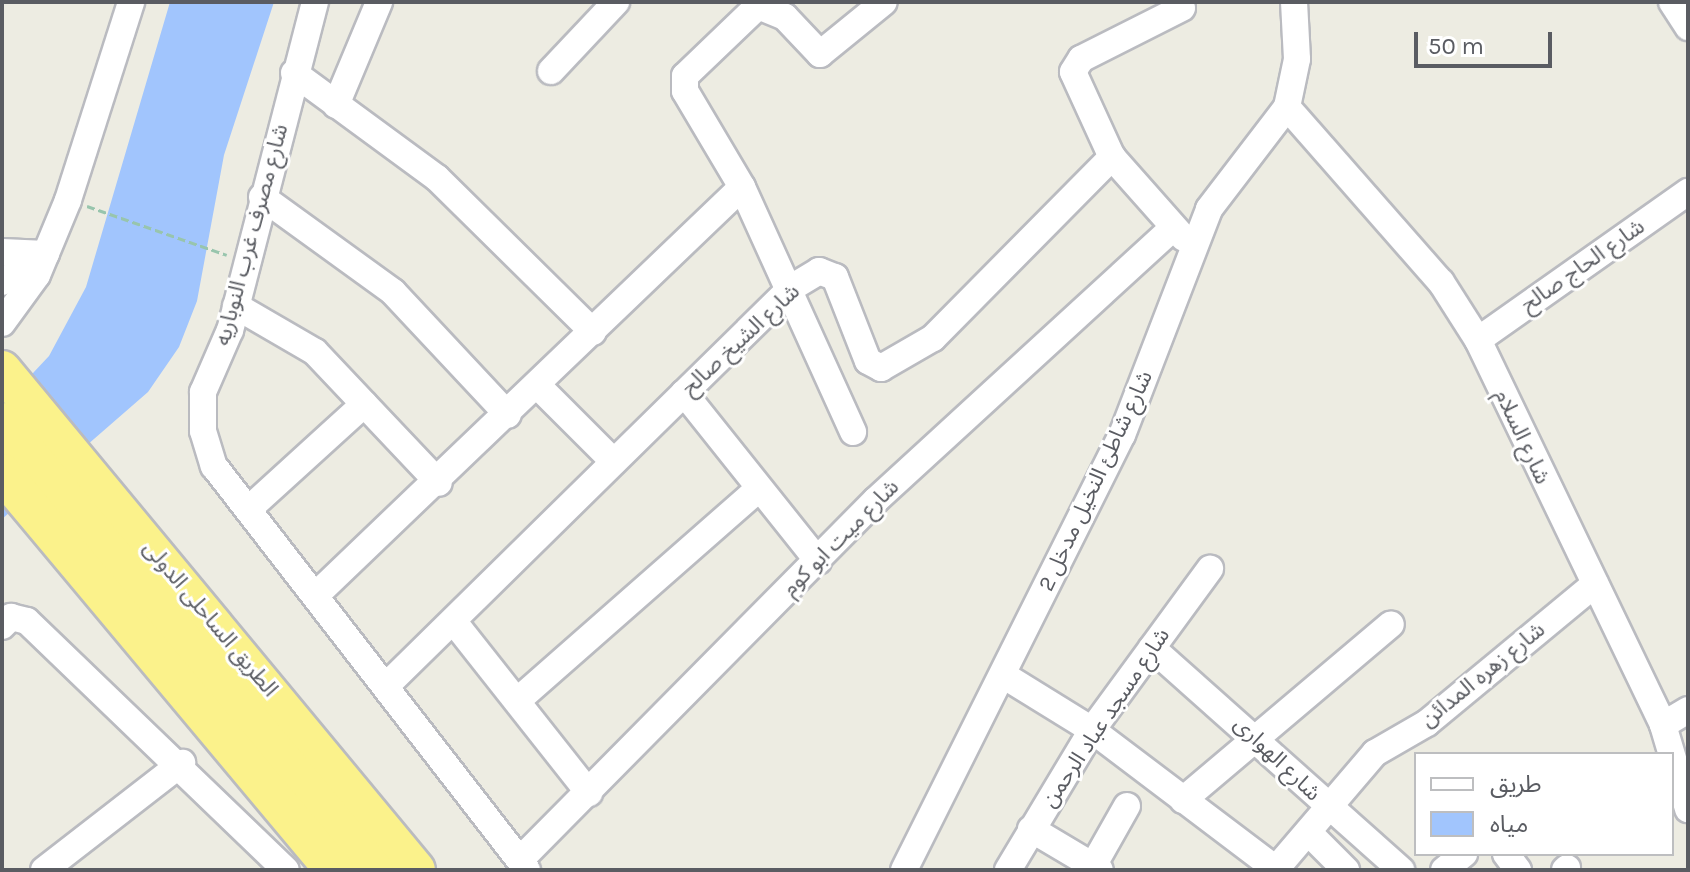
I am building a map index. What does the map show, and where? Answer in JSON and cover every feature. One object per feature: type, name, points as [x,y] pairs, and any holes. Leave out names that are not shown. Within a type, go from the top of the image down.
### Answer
[{"type":"highway","name":"الطريق الساحلى الدولى","points":[[2,370],[99,512],[416,870]]},
{"type":"highway","points":[[2,422],[99,512],[374,870]]},
{"type":"highway","points":[[2,473],[334,870]]},
{"type":"street","points":[[2,323],[46,254],[131,2]]},
{"type":"street","name":"شارع مصرف غرب النوباريه","points":[[251,507],[214,466],[203,431],[203,392],[236,306],[294,73],[315,2]]},
{"type":"street","points":[[336,105],[379,2]]},
{"type":"street","points":[[551,71],[616,2]]},
{"type":"street","points":[[853,432],[791,288],[742,187],[684,84],[756,4],[785,17],[820,54],[884,2]]},
{"type":"street","name":"شارع شاطئ النخيل مدخل 2","points":[[904,870],[1122,435],[1193,245],[1226,182],[1287,107],[1297,59],[1294,2]]},
{"type":"street","points":[[1672,2],[1688,27]]},
{"type":"street","points":[[1182,8],[1074,67],[1112,157],[1172,229],[1193,245]]},
{"type":"street","points":[[294,73],[490,224],[593,332]]},
{"type":"street","name":"شارع السلام","points":[[1287,107],[1441,282],[1478,340],[1663,725],[1671,752]]},
{"type":"street","name":"شارع الشيخ صالح","points":[[386,686],[791,288],[819,271],[835,277],[869,364],[881,368],[933,338],[1112,157]]},
{"type":"street","points":[[317,594],[439,483],[742,187]]},
{"type":"street","name":"شارع الحاج صالح","points":[[1478,340],[1688,192]]},
{"type":"street","points":[[262,197],[393,292],[508,415]]},
{"type":"street","name":"شارع ميت ابو كوم","points":[[524,864],[589,793],[818,561],[1172,229]]},
{"type":"street","points":[[2,252],[46,254]]},
{"type":"street","points":[[2,282],[46,254]]},
{"type":"street","points":[[236,306],[289,331],[439,483]]},
{"type":"street","points":[[538,386],[614,462]]},
{"type":"street","points":[[684,393],[818,561]]},
{"type":"street","points":[[364,404],[251,507],[524,864]]},
{"type":"street","points":[[517,701],[758,489]]},
{"type":"street","name":"شارع مسجد عباد الرحمن","points":[[1008,870],[1092,730],[1210,569]]},
{"type":"street","name":"شارع زهره المدائن","points":[[1275,869],[1364,763],[1408,747],[1595,584]]},
{"type":"street","points":[[6,621],[27,621],[182,763],[286,870]]},
{"type":"street","points":[[454,622],[589,793]]},
{"type":"street","points":[[1183,800],[1253,736],[1391,624]]},
{"type":"street","name":"شارع الهوارى","points":[[1152,648],[1401,870]]},
{"type":"street","points":[[1003,675],[1092,730],[1275,869]]},
{"type":"street","points":[[1663,725],[1688,710]]},
{"type":"street","name":"شارع السلام","points":[[1674,762],[1688,809]]},
{"type":"street","points":[[44,870],[182,763]]},
{"type":"street","points":[[1031,829],[1096,868],[1127,806]]},
{"type":"street","points":[[1308,832],[1346,870]]},
{"type":"street","points":[[1444,870],[1462,856]]},
{"type":"path","points":[[86,205],[216,252]]},
{"type":"water","points":[[170,2],[274,2],[224,155],[197,301],[179,347],[148,392],[2,519],[2,406],[49,356],[86,287]]}]
